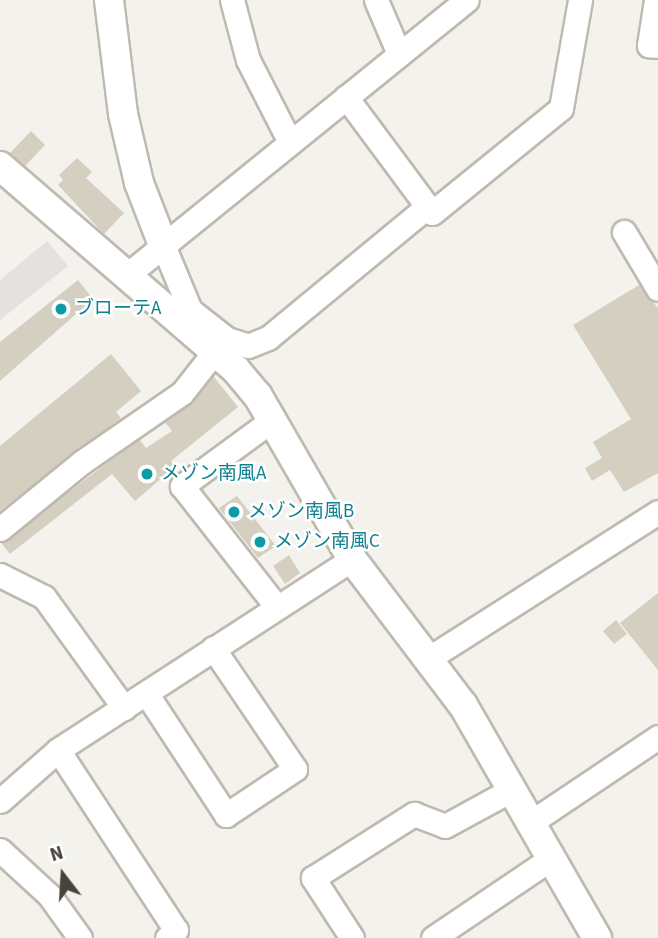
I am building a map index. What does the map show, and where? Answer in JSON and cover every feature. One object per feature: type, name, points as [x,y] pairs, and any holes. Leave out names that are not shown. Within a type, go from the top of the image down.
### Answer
[{"type":"street","points":[[109,0],[122,114],[139,183],[190,310],[227,339],[248,346],[268,338],[427,207]]},
{"type":"street","points":[[232,0],[248,60],[290,142]]},
{"type":"street","points":[[376,0],[399,54]]},
{"type":"street","points":[[127,275],[467,0]]},
{"type":"street","points":[[346,97],[432,213],[561,108],[580,0]]},
{"type":"street","points":[[656,0],[649,45],[658,46]]},
{"type":"street","points":[[0,166],[236,370],[272,420],[352,559],[426,660],[463,705],[597,938]]},
{"type":"street","points":[[624,232],[658,289]]},
{"type":"street","points":[[0,529],[82,462],[182,393],[215,351]]},
{"type":"street","points":[[272,420],[182,486],[276,606]]},
{"type":"street","points":[[426,660],[658,512]]},
{"type":"street","points":[[0,801],[58,750],[352,559]]},
{"type":"street","points":[[0,575],[44,597],[124,708]]},
{"type":"street","points":[[146,693],[226,815],[295,769],[213,648]]},
{"type":"street","points":[[530,824],[656,744]]},
{"type":"street","points":[[58,750],[176,930],[167,938]]},
{"type":"street","points":[[352,938],[313,878],[414,814],[445,825],[511,790]]},
{"type":"street","points":[[0,850],[49,895],[80,938]]},
{"type":"street","points":[[433,938],[550,859]]},
{"type":"shaded area","points":[[47,241],[68,266],[0,320],[0,280]]},
{"type":"building","points":[[31,131],[45,145],[25,166],[10,153]]},
{"type":"building","points":[[77,158],[92,172],[86,178],[124,213],[104,234],[58,185],[63,180],[59,175]]},
{"type":"building","points":[[78,280],[93,299],[0,381],[0,342]]},
{"type":"building","points":[[639,285],[658,308],[658,473],[624,492],[610,470],[592,481],[585,468],[602,458],[593,442],[631,419],[573,325]]},
{"type":"building","points":[[111,354],[141,391],[116,412],[121,418],[0,511],[0,446]]},
{"type":"building","points":[[213,376],[238,407],[171,461],[176,466],[135,501],[112,474],[10,554],[1,543],[139,439],[146,448],[172,431],[165,422],[193,402]]},
{"type":"building","points":[[237,496],[276,546],[258,558],[219,508]]},
{"type":"building","points":[[289,555],[300,573],[285,584],[273,566]]},
{"type":"building","points":[[658,593],[658,670],[620,623]]},
{"type":"building","points":[[616,620],[627,634],[614,644],[603,631]]},
{"type":"place","name":"ブローテA","points":[[61,309]]},
{"type":"place","name":"メゾン南風A","points":[[147,474]]},
{"type":"place","name":"メゾン南風B","points":[[234,512]]},
{"type":"place","name":"メゾン南風C","points":[[260,542]]}]
